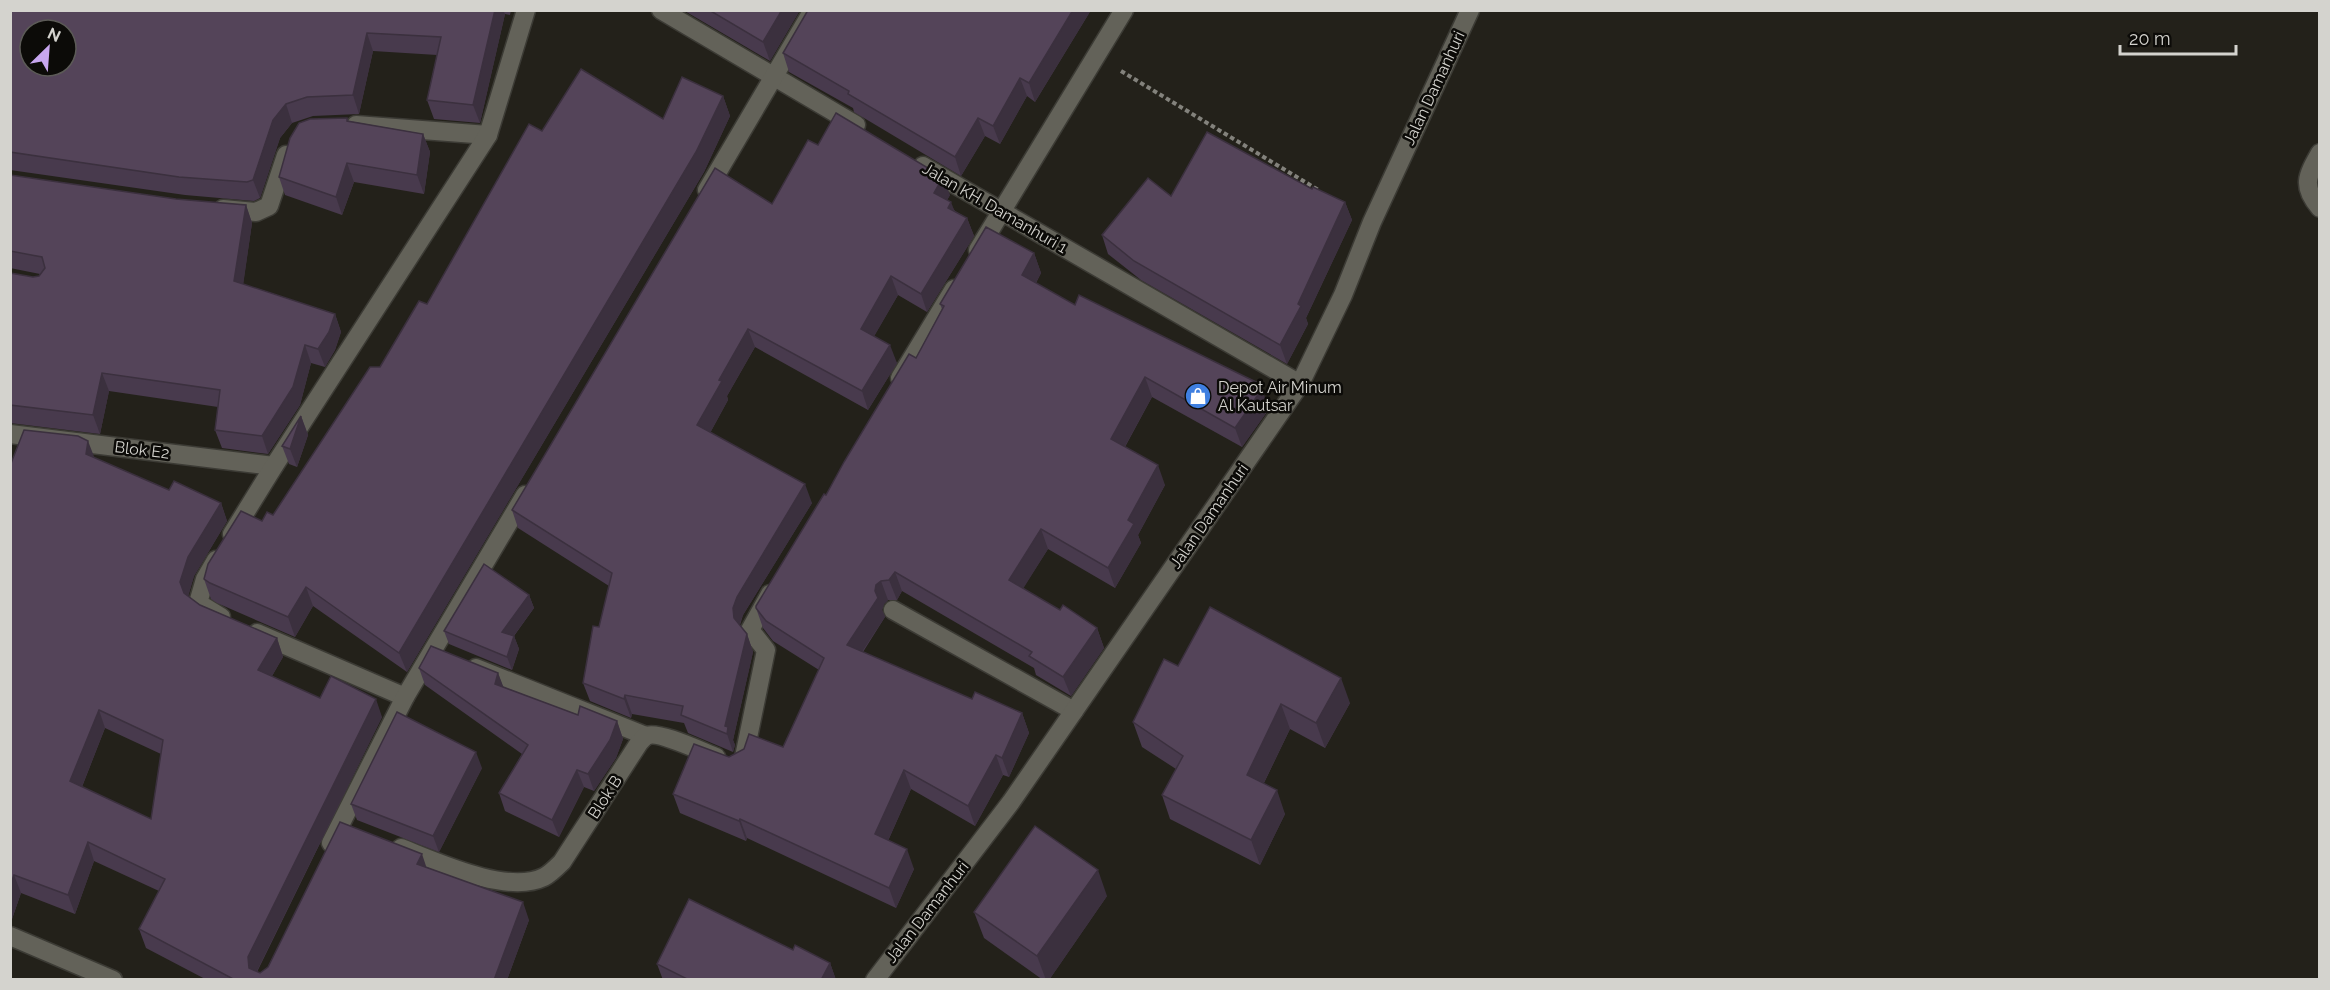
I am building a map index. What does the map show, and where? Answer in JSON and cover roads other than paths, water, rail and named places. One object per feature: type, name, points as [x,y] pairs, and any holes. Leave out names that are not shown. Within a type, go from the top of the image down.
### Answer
[{"type":"street","points":[[405,697],[211,613],[198,603],[205,579],[273,465],[488,135],[526,10]]},
{"type":"street","points":[[661,10],[867,132]]},
{"type":"street","points":[[695,210],[813,10]]},
{"type":"street","points":[[892,391],[1124,10]]},
{"type":"street","name":"Jalan Damanhuri","points":[[875,980],[1011,802],[1300,384],[1343,295],[1372,222],[1470,10]]},
{"type":"street","points":[[340,124],[488,135]]},
{"type":"street","points":[[205,207],[256,212],[269,206],[293,138]]},
{"type":"street","points":[[2319,153],[2308,174],[2307,186],[2319,208]]},
{"type":"street","name":"Jalan KH. Damanhuri 1","points":[[908,157],[1300,384]]},
{"type":"street","points":[[17,435],[17,456]]},
{"type":"street","name":"Blok E2","points":[[17,435],[273,465]]},
{"type":"street","points":[[325,856],[346,827],[405,697],[537,476]]},
{"type":"street","points":[[433,650],[646,736],[653,734],[667,738],[735,765],[743,761],[766,650],[750,630],[778,581]]},
{"type":"street","points":[[893,610],[1074,711]]},
{"type":"street","name":"Blok B","points":[[385,842],[463,872],[494,880],[523,882],[544,877],[562,862],[639,743],[646,736]]},
{"type":"street","points":[[10,936],[113,980]]},
{"type":"place","name":"Depot Air Minum Al Kautsar","points":[[1198,396]]}]
